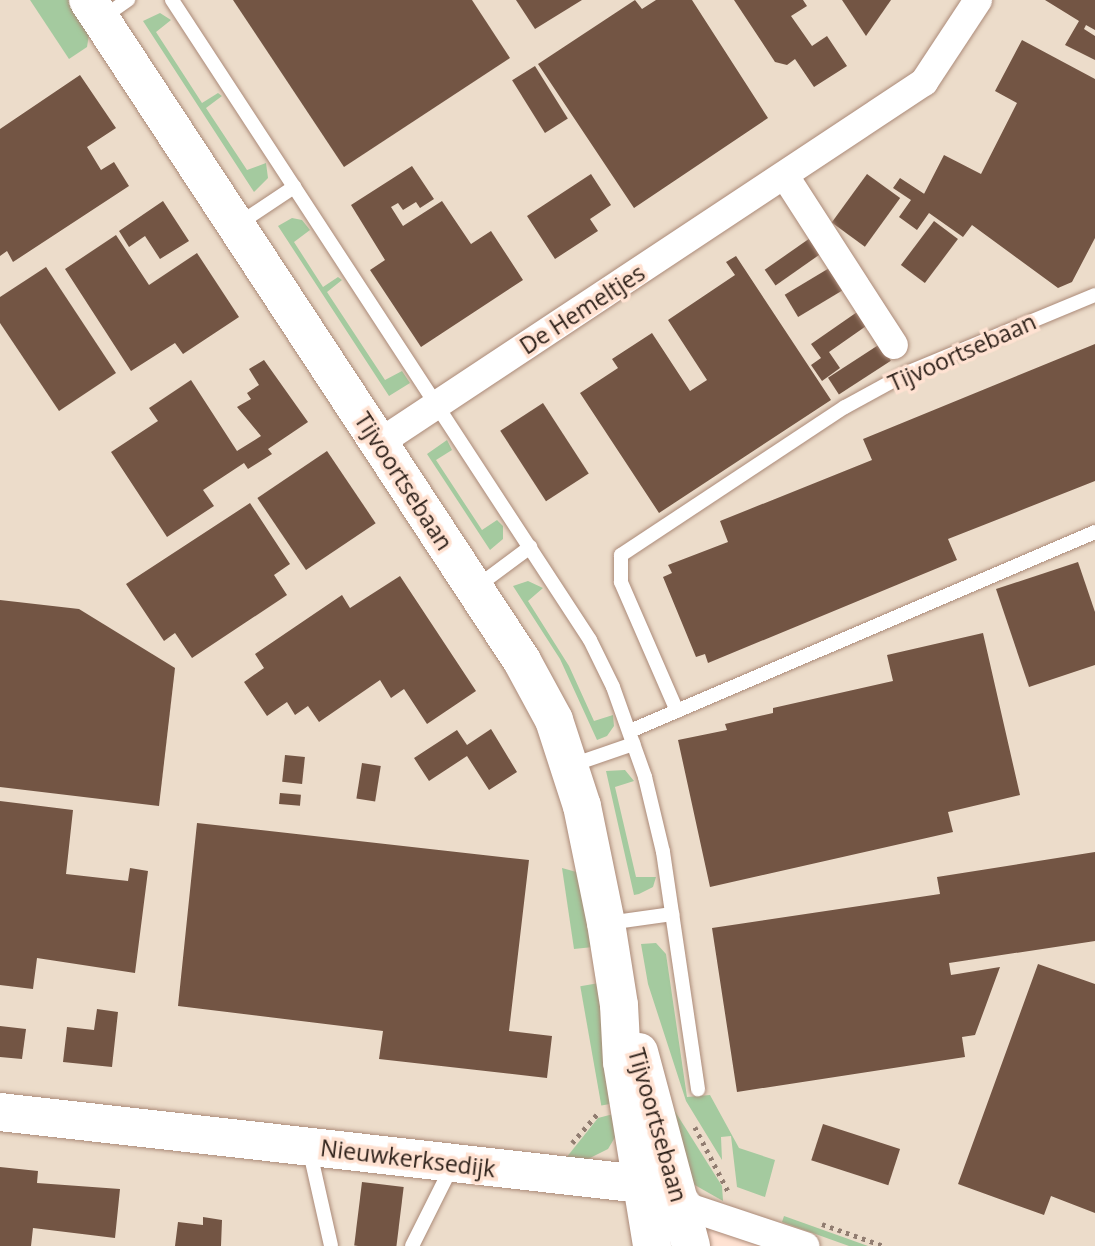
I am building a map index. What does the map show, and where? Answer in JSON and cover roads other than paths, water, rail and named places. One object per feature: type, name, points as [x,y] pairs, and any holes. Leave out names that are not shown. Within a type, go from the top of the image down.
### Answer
[{"type":"street","name":"De Hemeltjes","points":[[379,443],[924,82],[978,0]]},
{"type":"street","name":"Tijvoortsebaan","points":[[106,6],[237,226],[539,688],[570,766],[606,923],[619,1006],[622,1062],[652,1246]]},
{"type":"street","points":[[785,176],[894,345]]},
{"type":"street","name":"Tijvoortsebaan","points":[[619,1006],[655,1102],[691,1246]]},
{"type":"street","name":"Nieuwkerksedijk","points":[[0,1112],[643,1188],[682,1205],[805,1246]]},
{"type":"lane","points":[[172,0],[590,640],[632,737],[663,852],[698,1089]]},
{"type":"lane","points":[[237,226],[295,187]]},
{"type":"lane","name":"Tijvoortsebaan","points":[[677,711],[621,582],[621,555],[845,407],[909,372],[1095,295]]},
{"type":"lane","points":[[570,766],[632,737],[677,711],[1095,532]]},
{"type":"lane","points":[[475,588],[530,547]]},
{"type":"lane","points":[[606,923],[672,914]]},
{"type":"lane","points":[[308,1147],[331,1246]]},
{"type":"lane","points":[[412,1246],[453,1164]]}]
